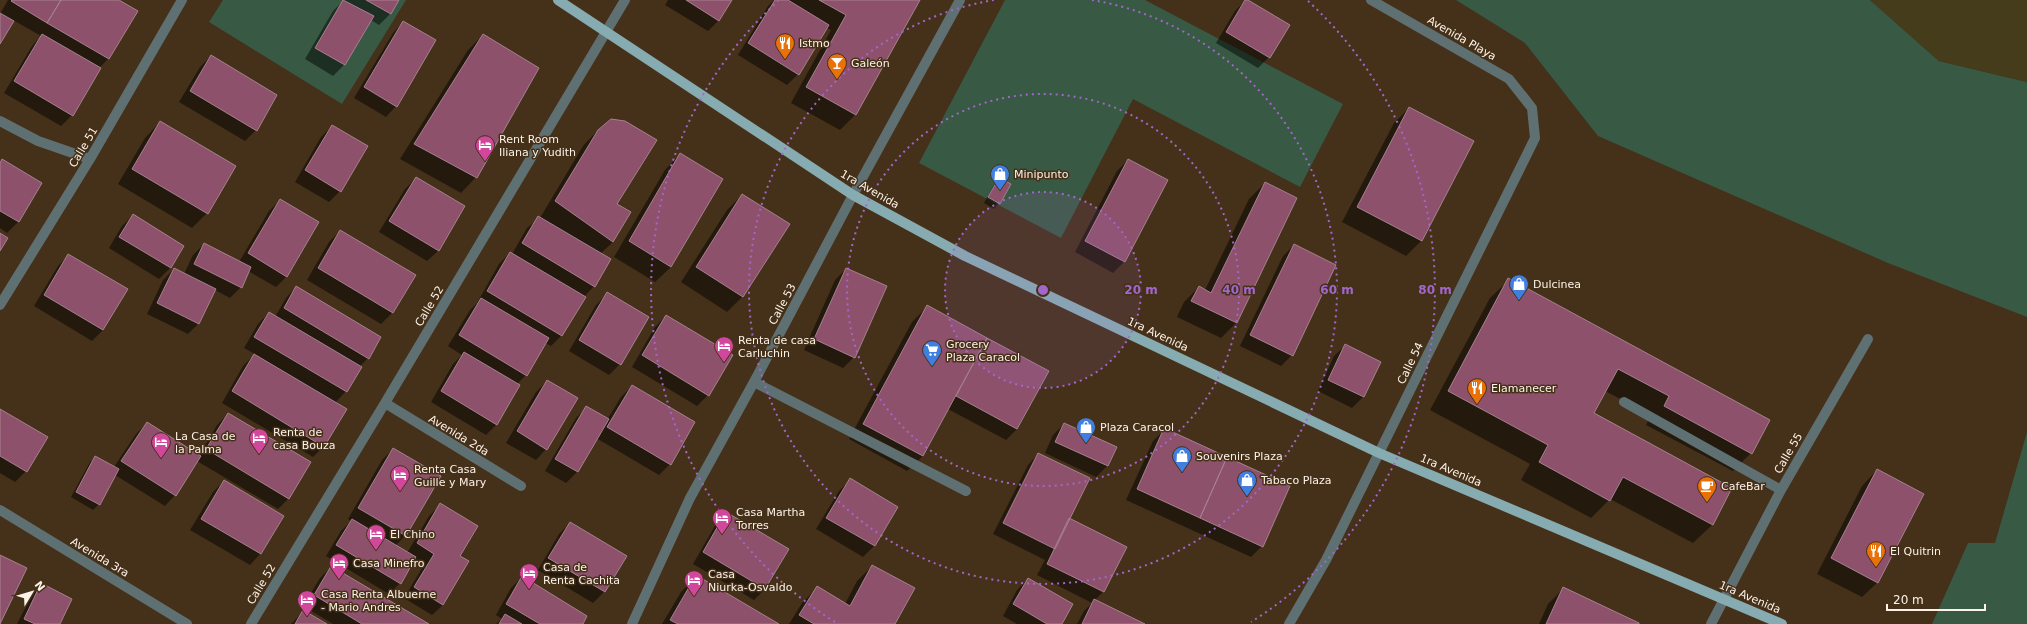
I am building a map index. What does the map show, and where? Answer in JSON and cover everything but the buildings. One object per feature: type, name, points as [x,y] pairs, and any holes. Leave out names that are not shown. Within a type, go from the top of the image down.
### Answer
[{"type":"main road","name":"1ra Avenida","points":[[558,0],[606,30],[853,195],[965,256],[1379,453],[1782,624]]},
{"type":"street","name":"Calle 51","points":[[0,305],[90,159],[182,0]]},
{"type":"street","name":"Calle 52","points":[[251,624],[385,404],[625,0]]},
{"type":"street","name":"Calle 53","points":[[632,624],[690,498],[960,0]]},
{"type":"street","name":"Avenida Playa","points":[[1371,0],[1509,79],[1532,108]]},
{"type":"street","name":"Calle 54","points":[[1289,624],[1326,560],[1535,138],[1532,108]]},
{"type":"street","points":[[0,121],[38,141],[90,159]]},
{"type":"street","name":"Calle 55","points":[[1711,624],[1781,490],[1868,339]]},
{"type":"street","points":[[754,382],[966,491]]},
{"type":"street","points":[[1624,402],[1781,490]]},
{"type":"street","name":"Avenida 2da","points":[[385,404],[521,486]]},
{"type":"street","name":"Avenida 3ra","points":[[0,510],[187,624]]},
{"type":"green space","points":[[223,0],[406,0],[342,104],[209,22]]},
{"type":"green space","points":[[1005,0],[1145,0],[1343,104],[1300,187],[1133,99],[1061,238],[919,163]]},
{"type":"green space","points":[[1456,0],[1870,0],[1939,61],[2027,82],[2027,317],[1888,263],[1598,136],[1525,43]]},
{"type":"green space","points":[[2027,432],[2027,624],[1932,624],[1968,543],[1995,543]]},
{"type":"sand","points":[[1870,0],[2027,0],[2027,82],[1939,61]]},
{"type":"place","name":"Istmo","points":[[785,60]]},
{"type":"place","name":"Galeón","points":[[837,80]]},
{"type":"place","name":"Rent Room Iliana y Yudith","points":[[485,162]]},
{"type":"place","name":"Minipunto","points":[[1000,191]]},
{"type":"place","name":"Dulcinea","points":[[1519,301]]},
{"type":"place","name":"Renta de casa Carluchin","points":[[724,363]]},
{"type":"place","name":"Grocery Plaza Caracol","points":[[932,367]]},
{"type":"place","name":"Elamanecer","points":[[1477,405]]},
{"type":"place","name":"Plaza Caracol","points":[[1086,444]]},
{"type":"place","name":"Renta de casa Bouza","points":[[259,455]]},
{"type":"place","name":"La Casa de la Palma","points":[[161,459]]},
{"type":"place","name":"Souvenirs Plaza","points":[[1182,473]]},
{"type":"place","name":"Renta Casa Guille y Mary","points":[[400,492]]},
{"type":"place","name":"Tabaco Plaza","points":[[1247,497]]},
{"type":"place","name":"CafeBar","points":[[1707,503]]},
{"type":"place","name":"Casa Martha Torres","points":[[722,535]]},
{"type":"place","name":"El Chino","points":[[376,551]]},
{"type":"place","name":"El Quitrin","points":[[1876,568]]},
{"type":"place","name":"Casa Minefro","points":[[339,580]]},
{"type":"place","name":"Casa de Renta Cachita","points":[[529,590]]},
{"type":"place","name":"Casa Niurka-Osvaldo","points":[[694,597]]},
{"type":"place","name":"Casa Renta Albuerne - Mario Andres","points":[[307,617]]}]
